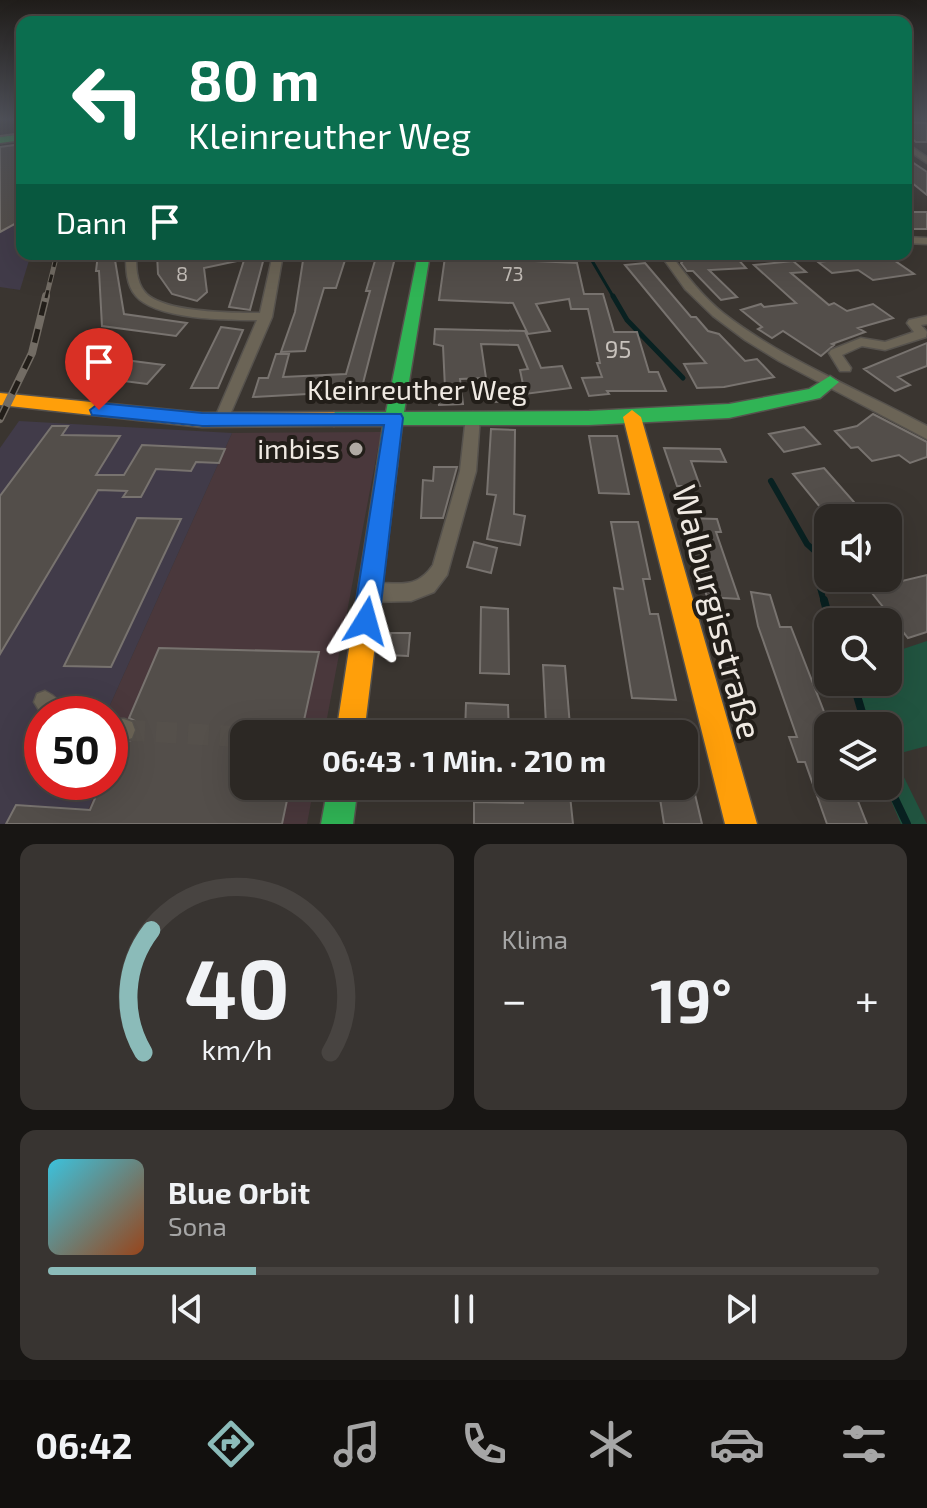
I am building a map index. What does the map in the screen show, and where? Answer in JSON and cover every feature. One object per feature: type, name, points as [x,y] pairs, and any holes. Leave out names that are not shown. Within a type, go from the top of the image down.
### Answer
[{"type":"street","points":[[132,260],[135,283],[146,300],[168,308],[266,317]]},
{"type":"street","points":[[221,420],[266,317],[277,260]]},
{"type":"street","points":[[352,720],[394,418],[423,260]]},
{"type":"street","points":[[669,260],[688,287],[729,324],[762,347],[883,406],[927,433]]},
{"type":"street","points":[[845,368],[835,353],[861,342],[885,346],[922,334],[913,323],[927,320]]},
{"type":"street","name":"Kleinreuther Weg","points":[[0,399],[129,414],[221,420],[632,417],[729,411],[814,394],[830,382]]},
{"type":"street","points":[[370,593],[422,591],[433,583],[441,569],[468,471],[473,417]]},
{"type":"street","name":"Walburgisstraße","points":[[632,417],[741,824]]},
{"type":"street","points":[[337,824],[341,800]]},
{"type":"shaded area","points":[[0,211],[16,214],[16,260],[29,260],[20,290],[0,287]]},
{"type":"shaded area","points":[[19,421],[232,433],[114,696],[24,696],[24,800],[92,800],[82,824],[0,824],[0,448]]},
{"type":"shaded area","points":[[381,432],[327,720],[230,720],[230,800],[311,800],[307,824],[82,824],[92,800],[128,800],[128,696],[114,696],[232,433]]},
{"type":"green space","points":[[927,641],[927,746],[902,753],[902,712],[859,712],[854,696],[902,696],[902,649]]},
{"type":"green space","points":[[902,773],[927,824],[901,824],[891,800],[902,800]]},
{"type":"building","points":[[0,156],[16,156],[16,223],[0,232]]},
{"type":"building","points":[[912,162],[927,172],[927,195],[912,183]]},
{"type":"building","points":[[912,212],[927,212],[927,229],[912,229]]},
{"type":"building","points":[[97,260],[115,260],[124,314],[187,323],[176,336],[102,326],[99,271],[96,271]]},
{"type":"building","points":[[157,260],[242,260],[204,268],[207,292],[197,301],[172,294],[158,274]]},
{"type":"building","points":[[244,260],[263,260],[250,310],[229,307]]},
{"type":"building","points":[[303,260],[345,260],[336,288],[324,288],[305,351],[281,352],[295,312]]},
{"type":"building","points":[[375,260],[394,260],[361,391],[253,397],[259,378],[268,378],[276,354],[289,354],[283,377],[346,374],[370,291],[366,291]]},
{"type":"building","points":[[445,260],[577,263],[584,294],[603,294],[614,332],[637,332],[649,372],[658,372],[666,391],[607,391],[609,394],[589,396],[582,378],[602,377],[597,363],[600,363],[588,309],[571,309],[569,299],[536,304],[550,331],[528,334],[513,303],[439,300]]},
{"type":"building","points":[[684,260],[739,260],[746,268],[709,270],[737,297],[721,300],[681,263]]},
{"type":"building","points":[[894,260],[914,274],[873,280],[858,270],[832,273],[818,262]]},
{"type":"building","points":[[793,261],[806,272],[791,273],[829,305],[834,303],[847,311],[873,304],[893,318],[858,328],[865,332],[832,344],[821,356],[783,331],[772,338],[758,329],[762,327],[741,310],[761,304],[764,307],[796,303],[754,265]]},
{"type":"building","points":[[645,263],[691,317],[696,317],[708,331],[719,334],[745,361],[757,359],[774,377],[724,387],[697,388],[684,364],[706,363],[625,265]]},
{"type":"building","points":[[221,327],[243,330],[218,388],[191,388]]},
{"type":"building","points":[[435,329],[525,331],[541,368],[562,366],[571,388],[525,394],[520,370],[528,369],[518,345],[481,344],[486,378],[460,379],[463,404],[439,405],[437,388],[445,388],[443,346],[434,344]]},
{"type":"building","points":[[927,343],[927,366],[898,377],[910,385],[895,391],[864,369]]},
{"type":"building","points":[[105,357],[164,365],[147,384],[108,379],[112,374],[92,371]]},
{"type":"building","points":[[518,388],[520,401],[492,402],[490,390]]},
{"type":"building","points":[[873,414],[927,442],[927,457],[910,463],[899,455],[872,461],[858,447],[851,448],[835,431],[857,426]]},
{"type":"building","points":[[52,426],[68,426],[62,435],[120,436],[96,475],[124,475],[142,445],[225,449],[219,463],[196,462],[191,471],[156,469],[141,497],[123,497],[127,491],[98,490],[0,654],[0,496]]},
{"type":"building","points":[[804,427],[820,444],[784,452],[769,434]]},
{"type":"building","points":[[491,429],[515,430],[514,514],[525,516],[520,545],[487,539],[496,495],[487,494]]},
{"type":"building","points":[[589,436],[617,436],[629,494],[599,493]]},
{"type":"building","points":[[664,448],[720,449],[726,462],[691,461],[700,486],[677,486]]},
{"type":"building","points":[[434,467],[457,467],[443,518],[421,518],[423,480],[433,481]]},
{"type":"building","points":[[824,468],[854,502],[818,504],[793,474]]},
{"type":"building","points":[[137,518],[181,519],[111,667],[64,666]]},
{"type":"building","points":[[684,518],[717,519],[721,532],[716,532],[739,599],[707,597]]},
{"type":"building","points":[[611,522],[638,522],[650,579],[643,579],[650,614],[658,614],[676,700],[632,698],[614,588],[623,589]]},
{"type":"building","points":[[474,542],[497,548],[491,573],[467,567]]},
{"type":"building","points":[[927,575],[927,632],[908,638],[902,630],[902,608],[884,608],[871,592],[902,592],[902,581]]},
{"type":"building","points":[[751,592],[770,595],[780,627],[791,627],[814,686],[814,696],[818,696],[824,712],[814,712],[814,787],[805,762],[798,762],[789,737],[797,737],[758,626]]},
{"type":"building","points":[[481,607],[508,609],[509,674],[480,673]]},
{"type":"building","points":[[391,633],[410,633],[408,656],[388,655]]},
{"type":"building","points":[[159,648],[319,652],[304,720],[230,720],[230,800],[287,800],[282,824],[6,824],[16,805],[90,810],[94,800],[128,800],[128,741],[135,739],[138,729],[135,721],[129,718]]},
{"type":"building","points":[[543,665],[565,666],[570,720],[546,720]]},
{"type":"building","points":[[466,703],[508,705],[509,720],[465,720]]},
{"type":"building","points":[[523,800],[570,800],[573,824],[474,824],[474,802],[523,803]]},
{"type":"building","points":[[660,800],[696,800],[702,824],[664,824]]},
{"type":"building","points":[[818,800],[858,800],[867,824],[827,824]]},
{"type":"waterway","points":[[592,260],[614,298]]},
{"type":"waterway","points":[[613,296],[627,320],[683,378]]},
{"type":"waterway","points":[[771,481],[807,544],[814,550]]},
{"type":"waterway","points":[[821,592],[824,602]]},
{"type":"waterway","points":[[824,600],[826,608]]},
{"type":"waterway","points":[[857,696],[862,712]]},
{"type":"waterway","points":[[896,800],[907,824]]},
{"type":"tunnel","points":[[128,730],[230,736]]},
{"type":"railway","points":[[46,298],[56,260]]},
{"type":"railway","points":[[0,419],[32,353],[46,296]]},
{"type":"traffic: fast","points":[[387,466],[423,260]]},
{"type":"traffic: fast","points":[[334,419],[589,418],[729,411],[814,394],[830,382]]},
{"type":"traffic: fast","points":[[337,824],[341,800]]},
{"type":"traffic: slow","points":[[0,399],[202,420],[334,419]]},
{"type":"traffic: slow","points":[[632,417],[741,824]]},
{"type":"traffic: slow","points":[[352,720],[387,466]]},
{"type":"place","name":"imbiss","points":[[356,449]]},
{"type":"route","points":[[99,410],[202,420],[394,418],[366,621]]}]
